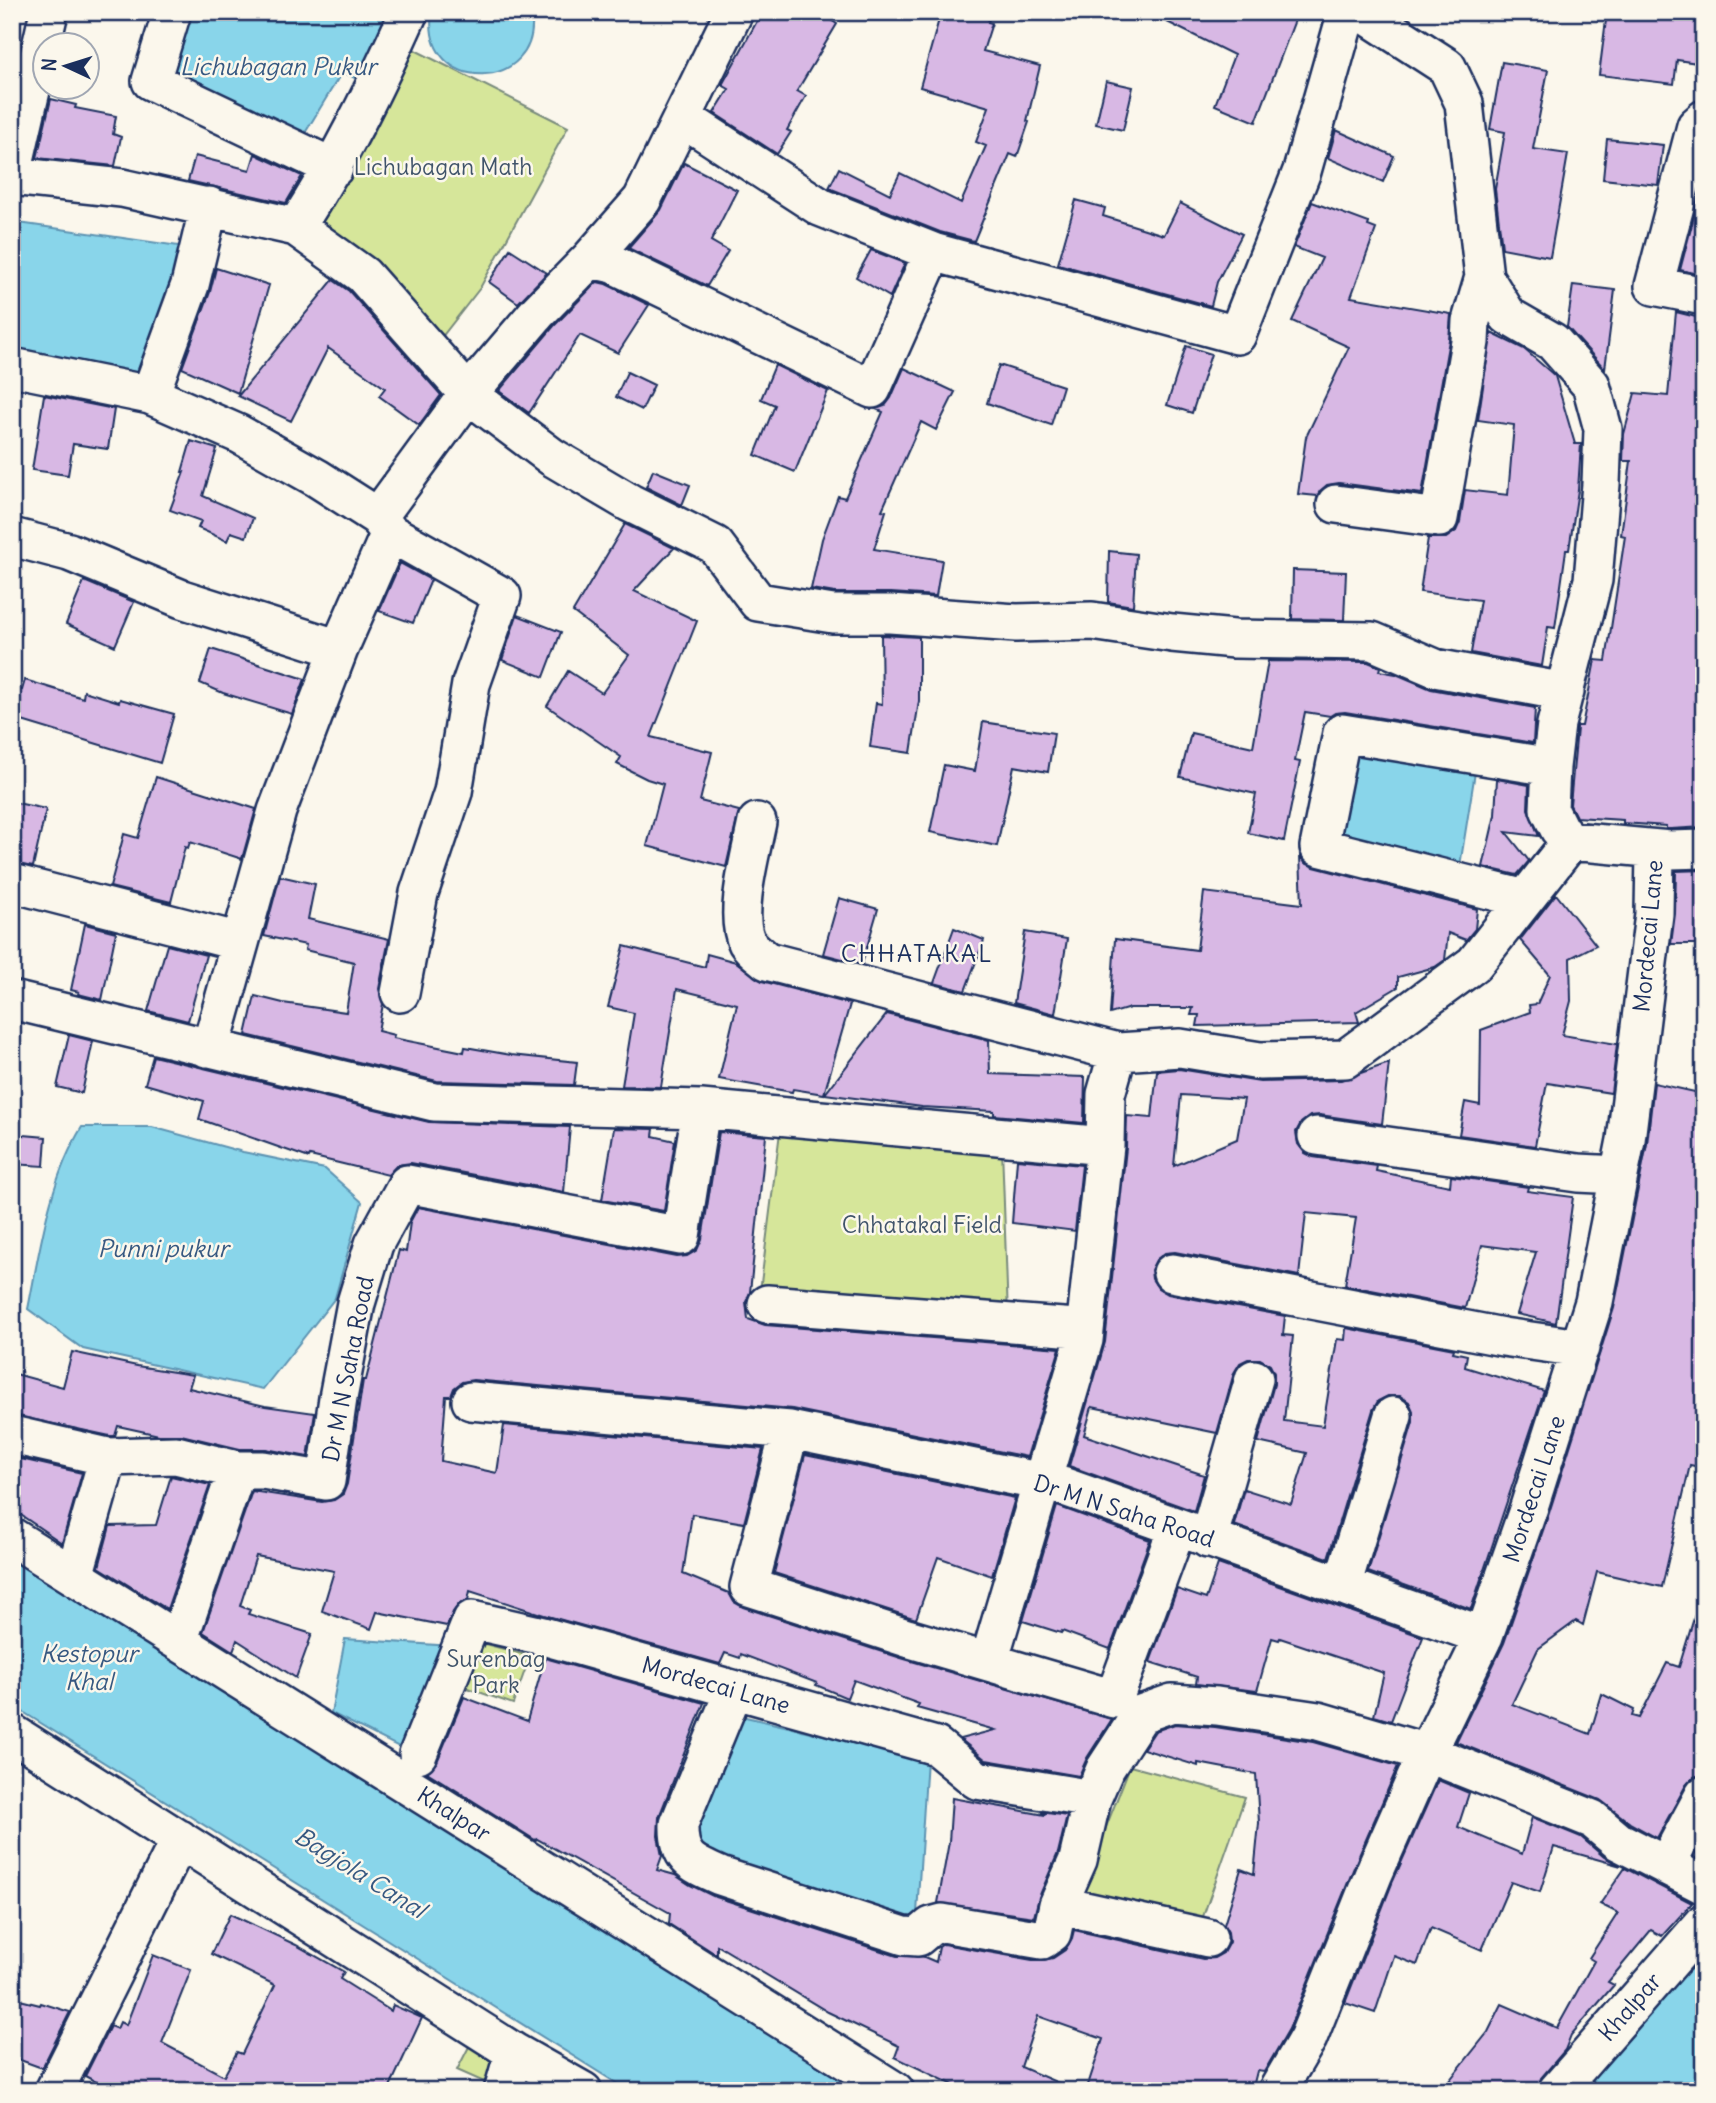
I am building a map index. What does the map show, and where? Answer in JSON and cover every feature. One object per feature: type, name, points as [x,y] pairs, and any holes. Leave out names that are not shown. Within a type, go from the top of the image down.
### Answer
[{"type":"street","points":[[49,12],[12,174],[122,188],[296,227],[363,275],[468,394],[552,457],[630,503],[715,545],[758,602],[833,614],[890,614],[1016,623],[1091,621],[1172,634],[1234,639],[1372,641],[1435,668],[1565,692]]},
{"type":"street","points":[[173,12],[151,81],[334,168]]},
{"type":"street","points":[[296,227],[334,168],[380,79],[408,12]]},
{"type":"street","points":[[207,1048],[213,1039],[277,811],[384,525],[468,394],[538,312],[642,200],[734,12]]},
{"type":"street","points":[[683,118],[820,207],[933,253],[1237,335],[1302,171],[1347,12]]},
{"type":"street","points":[[1336,504],[1439,518],[1470,342],[1471,321],[1484,277],[1476,188],[1464,103],[1447,67],[1362,12]]},
{"type":"street","points":[[1704,119],[1696,127],[1654,286],[1704,296]]},
{"type":"street","points":[[150,395],[190,285],[209,206]]},
{"type":"street","points":[[590,259],[613,264],[872,389],[933,253]]},
{"type":"street","points":[[1484,277],[1508,316],[1553,342],[1591,385],[1602,429],[1601,484],[1593,580],[1556,724],[1549,809],[1559,829],[1570,841],[1655,849],[1704,849]]},
{"type":"street","points":[[12,367],[150,395],[239,434],[317,478],[384,525],[502,596],[471,684],[453,792],[419,893],[400,993]]},
{"type":"street","points":[[12,537],[69,552],[182,599],[339,649]]},
{"type":"street","points":[[1525,899],[1320,847],[1342,733],[1551,767]]},
{"type":"street","points":[[757,822],[740,913],[748,942],[753,950],[767,961],[1118,1052],[1180,1048],[1260,1061],[1345,1059],[1474,964],[1570,841]]},
{"type":"street","name":"Mordecai Lane","points":[[1278,2091],[1308,2038],[1374,1873],[1427,1753],[1484,1636],[1529,1507],[1594,1302],[1626,1140],[1654,914],[1655,849]]},
{"type":"street","points":[[12,883],[240,942]]},
{"type":"street","points":[[12,1000],[434,1102],[701,1109],[1105,1146]]},
{"type":"street","points":[[989,1661],[1084,1340],[1105,1146],[1106,1094],[1118,1052]]},
{"type":"street","name":"Dr M N Saha Road","points":[[12,1435],[108,1457],[176,1455],[237,1470],[263,1471],[326,1481],[356,1303],[374,1244],[407,1184],[681,1236],[701,1109]]},
{"type":"street","points":[[1317,1136],[1578,1173],[1619,1175]]},
{"type":"street","points":[[1171,1273],[1503,1337],[1580,1348]]},
{"type":"street","points":[[767,1304],[1076,1328],[1084,1325]]},
{"type":"street","points":[[790,1430],[749,1587],[1114,1699],[1193,1533],[1254,1379]]},
{"type":"street","name":"Dr M N Saha Road","points":[[471,1401],[790,1430],[1041,1481],[1062,1486],[1484,1636]]},
{"type":"street","points":[[1342,1586],[1393,1416]]},
{"type":"street","points":[[74,1576],[108,1457]]},
{"type":"street","points":[[179,1639],[237,1470]]},
{"type":"street","name":"Khalpar","points":[[12,1537],[179,1639],[895,2091]]},
{"type":"street","name":"Mordecai Lane","points":[[418,1754],[471,1619],[543,1636],[936,1746],[977,1780],[1092,1800]]},
{"type":"street","points":[[734,1690],[679,1824],[679,1843],[685,1855],[694,1864],[720,1876],[904,1936],[918,1937],[931,1926],[942,1923],[1042,1940],[1052,1933],[1058,1905],[1079,1860],[1092,1800],[1105,1769],[1141,1714],[1171,1703],[1217,1706],[1318,1721],[1427,1753],[1592,1818],[1618,1841],[1704,1885]]},
{"type":"street","points":[[12,1733],[514,2052],[583,2091]]},
{"type":"street","points":[[1666,1866],[1704,1795]]},
{"type":"street","points":[[63,2088],[180,1839]]},
{"type":"street","points":[[1058,1905],[1208,1938]]},
{"type":"street","name":"Khalpar","points":[[1557,2091],[1704,1923]]},
{"type":"street","points":[[503,2091],[514,2052]]},
{"type":"green space","name":"Lichubagan Math","points":[[403,44],[568,127],[480,288],[441,338],[306,223]]},
{"type":"green space","name":"Chhatakal Field","points":[[780,1132],[1002,1148],[1008,1316],[760,1291]]},
{"type":"green space","name":"Surenbag Park","points":[[470,1640],[530,1656],[513,1704],[462,1686]]},
{"type":"green space","points":[[1130,1766],[1245,1797],[1199,1928],[1079,1896]]},
{"type":"green space","points":[[475,2035],[510,2055],[493,2086],[457,2070]]},
{"type":"water","name":"Lichubagan Pukur","points":[[181,12],[404,12],[361,81],[342,72],[302,138],[166,75]]},
{"type":"water","points":[[432,12],[531,12],[530,39],[520,58],[503,70],[482,74],[462,71],[444,59],[433,40]]},
{"type":"water","points":[[12,222],[186,247],[144,382],[12,352]]},
{"type":"water","points":[[1355,747],[1476,766],[1459,872],[1333,838]]},
{"type":"water","name":"Punni pukur","points":[[82,1127],[152,1127],[243,1152],[325,1169],[362,1202],[335,1298],[263,1389],[83,1349],[28,1309],[54,1192],[61,1169]]},
{"type":"water","name":"Kestopur Khal","points":[[12,1533],[882,2091],[629,2091],[12,1705]]},
{"type":"water","points":[[345,1639],[452,1646],[405,1750],[331,1713]]},
{"type":"water","points":[[737,1715],[927,1759],[916,1929],[689,1857]]},
{"type":"water","points":[[1704,1934],[1704,2091],[1573,2091]]},
{"type":"building","points":[[762,12],[818,12],[837,24],[797,91],[806,96],[787,130],[791,132],[777,154],[714,113],[729,89],[722,85]]},
{"type":"building","points":[[941,12],[991,12],[988,22],[992,23],[983,51],[1040,66],[1027,121],[1029,122],[1017,157],[1010,154],[974,241],[940,232],[829,188],[839,168],[890,194],[900,173],[961,203],[986,146],[976,142],[989,107],[920,87]]},
{"type":"building","points":[[1147,12],[1298,12],[1256,122],[1215,105],[1234,55]]},
{"type":"building","points":[[1607,12],[1686,12],[1704,15],[1704,64],[1677,60],[1674,84],[1599,75]]},
{"type":"building","points":[[1502,62],[1548,70],[1533,149],[1568,154],[1550,257],[1502,248],[1495,189],[1505,132],[1490,129]]},
{"type":"building","points":[[1106,81],[1133,87],[1123,130],[1096,124]]},
{"type":"building","points":[[50,102],[64,102],[76,105],[75,108],[116,116],[113,134],[121,137],[115,166],[37,158]]},
{"type":"building","points":[[1336,130],[1394,156],[1383,182],[1328,158]]},
{"type":"building","points":[[1607,139],[1663,145],[1658,185],[1603,179]]},
{"type":"building","points":[[255,154],[302,176],[286,203],[188,181],[195,156],[250,170]]},
{"type":"building","points":[[684,163],[737,190],[711,241],[728,251],[707,286],[628,248],[661,210]]},
{"type":"building","points":[[1704,179],[1704,275],[1680,270]]},
{"type":"building","points":[[1076,200],[1105,208],[1103,216],[1164,235],[1180,203],[1242,234],[1217,282],[1211,306],[1058,264]]},
{"type":"building","points":[[1312,202],[1369,223],[1368,226],[1376,229],[1351,297],[1451,314],[1449,340],[1422,494],[1339,483],[1327,485],[1317,496],[1298,494],[1306,437],[1349,347],[1292,321],[1322,258],[1294,247]]},
{"type":"building","points":[[510,249],[547,273],[518,303],[489,282]]},
{"type":"building","points":[[871,250],[905,263],[890,297],[856,277]]},
{"type":"building","points":[[216,268],[269,285],[238,393],[182,368]]},
{"type":"building","points":[[333,280],[349,291],[441,395],[419,425],[379,396],[385,388],[328,348],[291,421],[238,396]]},
{"type":"building","points":[[597,282],[649,305],[618,353],[580,335],[529,413],[499,391],[554,326]]},
{"type":"building","points":[[1573,285],[1615,290],[1605,369],[1567,327]]},
{"type":"building","points":[[1676,312],[1704,319],[1701,399],[1704,399],[1704,827],[1666,829],[1666,826],[1623,823],[1623,820],[1576,817],[1570,805],[1577,726],[1582,726],[1595,660],[1606,661],[1625,536],[1621,535],[1631,461],[1623,461],[1624,434],[1635,393],[1668,396]]},
{"type":"building","points":[[1491,333],[1524,349],[1555,376],[1575,444],[1581,444],[1578,490],[1569,550],[1566,550],[1555,628],[1548,627],[1542,666],[1471,653],[1480,600],[1420,592],[1428,538],[1446,538],[1456,531],[1465,490],[1508,495],[1514,425],[1478,420]]},
{"type":"building","points":[[1186,346],[1211,354],[1192,413],[1167,405]]},
{"type":"building","points":[[775,365],[828,391],[795,472],[755,455],[775,405],[761,399]]},
{"type":"building","points":[[999,365],[1063,386],[1051,425],[987,403]]},
{"type":"building","points":[[904,368],[955,392],[936,430],[921,422],[882,510],[886,511],[874,549],[942,560],[936,596],[835,593],[811,589],[822,539],[838,496],[845,498],[883,412],[876,409],[885,406],[891,398]]},
{"type":"building","points":[[627,372],[654,385],[642,410],[616,397]]},
{"type":"building","points":[[44,395],[114,409],[108,449],[73,444],[68,475],[32,470]]},
{"type":"building","points":[[191,441],[217,449],[203,496],[253,518],[246,537],[231,532],[227,541],[198,528],[201,521],[170,510],[184,472]]},
{"type":"building","points":[[653,470],[690,485],[682,505],[646,487]]},
{"type":"building","points":[[625,524],[674,548],[634,591],[697,621],[651,737],[712,752],[700,801],[739,811],[726,867],[647,846],[663,784],[617,764],[621,757],[547,706],[568,671],[602,693],[629,655],[573,612]]},
{"type":"building","points":[[1109,551],[1136,554],[1133,606],[1108,602]]},
{"type":"building","points":[[400,563],[431,580],[413,623],[379,611]]},
{"type":"building","points":[[1293,570],[1346,572],[1344,620],[1292,619]]},
{"type":"building","points":[[84,581],[134,602],[115,646],[66,624]]},
{"type":"building","points":[[517,615],[561,632],[544,677],[502,660]]},
{"type":"building","points":[[881,635],[919,637],[919,701],[911,753],[870,747],[876,703],[882,704]]},
{"type":"building","points":[[211,649],[305,679],[292,714],[223,693],[200,683]]},
{"type":"building","points":[[1268,661],[1368,662],[1380,667],[1379,671],[1396,674],[1431,689],[1535,708],[1533,743],[1345,712],[1330,716],[1305,712],[1295,761],[1300,762],[1284,841],[1248,833],[1256,794],[1180,777],[1191,733],[1253,747]]},
{"type":"building","points":[[25,680],[83,698],[84,691],[174,714],[160,763],[12,718],[12,688],[22,690]]},
{"type":"building","points":[[983,722],[1054,733],[1048,772],[1014,766],[997,846],[930,832],[944,765],[975,771]]},
{"type":"building","points":[[156,777],[256,809],[242,859],[190,842],[188,848],[185,847],[171,902],[110,887],[124,834],[138,838]]},
{"type":"building","points":[[1497,779],[1529,785],[1528,809],[1539,836],[1506,832],[1529,861],[1517,875],[1483,867],[1495,815]]},
{"type":"building","points":[[12,802],[46,809],[33,867],[12,863]]},
{"type":"building","points":[[1300,856],[1305,863],[1314,867],[1477,909],[1475,929],[1466,940],[1448,933],[1445,960],[1435,967],[1398,977],[1398,987],[1356,1012],[1359,1022],[1197,1026],[1199,1015],[1191,1015],[1193,1008],[1130,1008],[1110,1014],[1115,939],[1197,950],[1204,892],[1302,904]]},
{"type":"building","points":[[1704,870],[1704,944],[1671,944],[1676,871]]},
{"type":"building","points":[[280,876],[315,884],[308,919],[389,939],[379,989],[383,1004],[378,1031],[394,1035],[393,1038],[464,1052],[465,1047],[577,1062],[574,1085],[437,1081],[246,1035],[255,996],[346,1012],[354,962],[305,950],[306,945],[264,936]]},
{"type":"building","points":[[1556,894],[1596,945],[1570,958],[1571,1001],[1562,1035],[1617,1044],[1611,1093],[1547,1083],[1535,1146],[1459,1135],[1465,1102],[1480,1105],[1481,1030],[1530,1012],[1529,1005],[1537,1004],[1550,975],[1520,940]]},
{"type":"building","points":[[839,898],[878,909],[862,964],[823,954]]},
{"type":"building","points":[[85,924],[116,932],[102,1000],[71,990]]},
{"type":"building","points":[[954,928],[984,940],[965,991],[934,983]]},
{"type":"building","points":[[1025,932],[1067,939],[1055,1014],[1014,1003]]},
{"type":"building","points":[[167,945],[206,955],[188,1021],[148,1011]]},
{"type":"building","points":[[624,946],[705,967],[707,954],[736,962],[762,981],[850,1004],[824,1094],[793,1089],[792,1092],[719,1079],[737,1004],[677,989],[661,1087],[622,1086],[634,1013],[608,1007]]},
{"type":"building","points":[[887,1014],[989,1040],[990,1074],[1085,1077],[1084,1123],[994,1115],[994,1111],[922,1107],[825,1094]]},
{"type":"building","points":[[69,1035],[93,1041],[82,1093],[57,1087]]},
{"type":"building","points":[[153,1056],[429,1122],[570,1127],[564,1192],[411,1163],[397,1165],[388,1175],[310,1156],[309,1158],[199,1119],[204,1101],[145,1084]]},
{"type":"building","points":[[1389,1063],[1382,1124],[1310,1116],[1301,1123],[1296,1132],[1298,1144],[1305,1153],[1313,1157],[1377,1166],[1376,1171],[1450,1186],[1451,1176],[1528,1187],[1527,1191],[1573,1197],[1556,1323],[1517,1314],[1536,1252],[1482,1245],[1465,1308],[1345,1285],[1356,1218],[1306,1213],[1299,1276],[1175,1252],[1165,1253],[1156,1260],[1151,1270],[1152,1279],[1158,1288],[1168,1294],[1285,1316],[1283,1335],[1293,1336],[1284,1421],[1323,1426],[1337,1339],[1345,1340],[1346,1328],[1454,1349],[1453,1352],[1467,1355],[1465,1367],[1544,1391],[1471,1609],[1368,1572],[1413,1422],[1413,1411],[1409,1402],[1400,1396],[1388,1396],[1378,1401],[1373,1410],[1328,1558],[1234,1525],[1244,1489],[1291,1504],[1307,1453],[1258,1442],[1274,1384],[1274,1373],[1270,1365],[1260,1359],[1248,1359],[1240,1363],[1234,1373],[1217,1433],[1092,1407],[1084,1435],[1204,1475],[1194,1511],[1069,1466],[1105,1342],[1126,1148],[1127,1116],[1152,1118],[1157,1071],[1179,1069],[1260,1082],[1341,1080]],"holes":[[[1181,1095],[1244,1099],[1237,1139],[1174,1166]]]},
{"type":"building","points":[[1654,1083],[1704,1094],[1704,1468],[1690,1465],[1662,1587],[1597,1572],[1583,1625],[1576,1621],[1538,1649],[1512,1704],[1590,1734],[1602,1694],[1634,1710],[1632,1716],[1639,1718],[1667,1663],[1679,1667],[1698,1605],[1704,1606],[1704,1774],[1694,1777],[1686,1785],[1657,1838],[1630,1823],[1600,1800],[1456,1742],[1504,1643],[1549,1513],[1614,1308],[1647,1144]]},
{"type":"building","points":[[614,1128],[654,1129],[653,1136],[675,1141],[664,1211],[602,1200]]},
{"type":"building","points":[[719,1132],[766,1136],[750,1292],[746,1302],[748,1319],[765,1325],[1060,1348],[1027,1457],[792,1409],[473,1380],[462,1382],[454,1388],[451,1396],[446,1396],[441,1461],[497,1473],[504,1425],[763,1449],[744,1523],[692,1514],[683,1574],[729,1593],[734,1602],[743,1607],[901,1658],[1112,1719],[1079,1776],[986,1760],[960,1739],[995,1730],[917,1708],[919,1704],[854,1680],[847,1698],[816,1685],[817,1683],[741,1654],[740,1658],[725,1653],[720,1664],[544,1615],[470,1591],[468,1600],[459,1604],[447,1626],[377,1612],[371,1629],[322,1611],[334,1571],[256,1556],[240,1606],[250,1610],[248,1614],[312,1634],[296,1678],[237,1640],[233,1651],[203,1632],[252,1491],[322,1502],[334,1500],[343,1494],[347,1484],[363,1380],[366,1380],[399,1250],[406,1252],[410,1222],[418,1207],[677,1257],[687,1256],[697,1250],[702,1239]]},
{"type":"building","points":[[12,1134],[46,1137],[44,1166],[12,1164]]},
{"type":"building","points":[[1017,1159],[1082,1165],[1075,1231],[1012,1223]]},
{"type":"building","points":[[72,1352],[193,1375],[189,1388],[265,1406],[315,1413],[308,1457],[266,1449],[240,1449],[181,1435],[159,1435],[118,1426],[115,1436],[110,1436],[12,1415],[12,1373],[63,1387]]},
{"type":"building","points":[[805,1455],[1015,1498],[992,1576],[938,1557],[916,1619],[774,1573]]},
{"type":"building","points":[[12,1457],[82,1473],[62,1543],[12,1509]]},
{"type":"building","points":[[171,1476],[210,1485],[167,1609],[99,1567],[110,1526],[156,1525]]},
{"type":"building","points":[[1057,1506],[1150,1540],[1110,1649],[1062,1631],[1061,1633],[1023,1621]]},
{"type":"building","points":[[1218,1564],[1423,1637],[1391,1721],[1374,1716],[1384,1673],[1280,1638],[1272,1638],[1257,1691],[1196,1684],[1197,1677],[1150,1662],[1177,1589],[1206,1599]]},
{"type":"building","points":[[545,1658],[704,1703],[659,1817],[658,1836],[662,1856],[657,1870],[675,1875],[713,1896],[897,1956],[922,1956],[936,1962],[939,1947],[943,1944],[1038,1961],[1053,1958],[1065,1950],[1074,1930],[1203,1959],[1214,1958],[1223,1953],[1229,1942],[1224,1925],[1241,1869],[1254,1874],[1259,1823],[1256,1774],[1198,1763],[1198,1766],[1143,1749],[1155,1731],[1175,1724],[1215,1727],[1313,1742],[1398,1766],[1289,2029],[1264,2072],[1257,2071],[1252,2091],[1086,2091],[1103,2039],[1038,2016],[1021,2067],[1077,2091],[966,2091],[895,2057],[899,2046],[828,2012],[717,1945],[717,1955],[669,1924],[670,1913],[535,1840],[427,1772],[437,1762],[464,1697],[527,1721]]},
{"type":"building","points":[[1438,1780],[1469,1793],[1458,1827],[1522,1854],[1532,1817],[1581,1837],[1604,1857],[1621,1866],[1554,1847],[1540,1892],[1511,1882],[1482,1950],[1431,1928],[1417,1965],[1394,1956],[1375,2013],[1345,2003],[1393,1881]]},
{"type":"building","points":[[952,1798],[1045,1815],[1041,1812],[1067,1816],[1058,1853],[1039,1897],[1034,1917],[938,1903],[949,1842]]},
{"type":"building","points":[[1625,1868],[1692,1903],[1662,1936],[1651,1930],[1608,1982],[1614,1985],[1571,2035],[1565,2050],[1541,2078],[1537,2091],[1441,2091],[1488,2032],[1502,2004],[1557,2028],[1594,1961],[1589,1958],[1618,1913],[1600,1904]]},
{"type":"building","points":[[230,1914],[296,1945],[344,1972],[340,1979],[391,2011],[393,2005],[422,2018],[388,2091],[113,2091],[85,2076],[110,2026],[117,2029],[120,2022],[126,2025],[153,1955],[191,1970],[162,2043],[224,2076],[237,2052],[242,2054],[275,1985],[211,1954]]},
{"type":"building","points":[[12,1998],[70,2012],[42,2068],[12,2057]]},
{"type":"district","name":"CHHATAKAL","points":[[917,954]]},
{"type":"water label","name":"Bagjola Canal","points":[[360,1873]]}]
